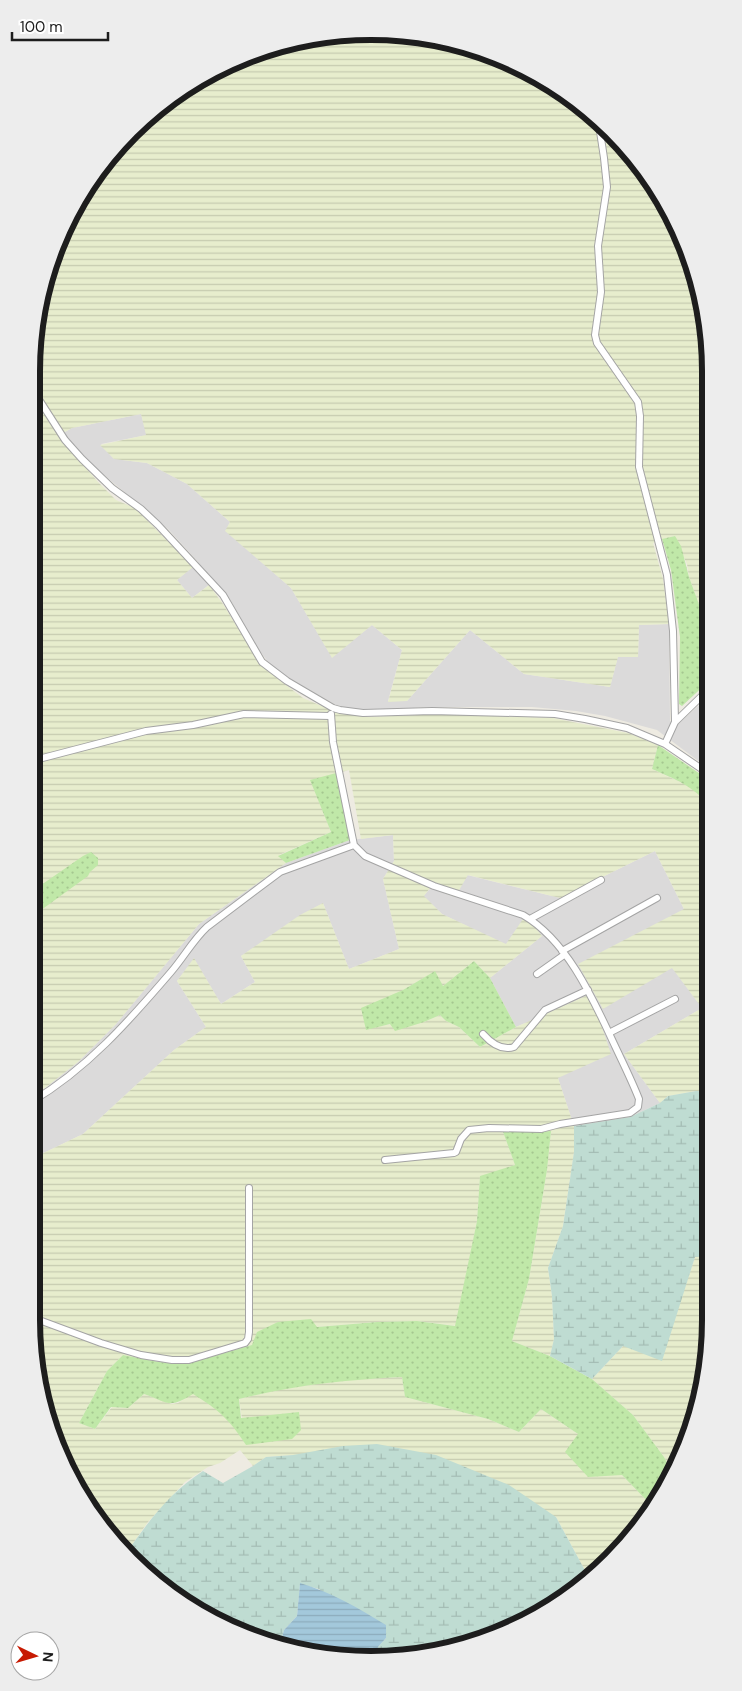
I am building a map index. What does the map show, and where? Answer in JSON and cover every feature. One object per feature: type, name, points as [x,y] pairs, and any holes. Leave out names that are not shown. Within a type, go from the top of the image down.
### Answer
[{"type":"street","points":[[600,132],[607,187],[598,246],[602,292],[595,335],[597,343],[638,402],[640,416],[639,467],[667,575],[673,631],[675,722]]},
{"type":"street","points":[[40,401],[65,440],[82,459],[112,488],[142,509],[223,595],[262,662],[287,682],[332,708],[363,713],[432,711],[555,714],[627,728],[665,744],[702,769]]},
{"type":"street","points":[[665,744],[675,722],[702,696]]},
{"type":"street","points":[[332,708],[330,716],[333,742],[354,845],[365,856],[434,886],[523,915],[530,919],[563,953],[588,990],[639,1098],[638,1107],[634,1112],[541,1129],[489,1128],[469,1130],[460,1139],[454,1153],[385,1160]]},
{"type":"street","points":[[40,759],[146,731],[193,725],[244,714],[330,716]]},
{"type":"street","points":[[40,1096],[63,1082],[109,1041],[173,970],[200,934],[208,927],[280,872],[354,845]]},
{"type":"street","points":[[530,919],[601,880]]},
{"type":"street","points":[[537,974],[563,953],[657,898]]},
{"type":"street","points":[[483,1034],[492,1043],[501,1048],[510,1049],[520,1041],[545,1010],[588,990]]},
{"type":"street","points":[[609,1033],[675,999]]},
{"type":"street","points":[[40,1320],[133,1352],[172,1360],[189,1360],[245,1343],[250,1332],[249,1188]]},
{"type":"shaded area","points":[[141,414],[147,435],[101,444],[114,459],[147,463],[187,484],[230,522],[226,531],[291,588],[332,657],[372,625],[402,650],[388,701],[407,701],[470,630],[524,674],[610,687],[618,656],[638,657],[639,625],[669,624],[670,721],[677,725],[702,702],[702,764],[657,730],[605,716],[576,711],[532,707],[429,707],[382,710],[353,709],[336,705],[282,674],[268,662],[257,647],[231,601],[214,581],[192,598],[177,580],[198,562],[169,530],[90,463],[63,433],[72,428]]},
{"type":"shaded area","points":[[393,835],[394,861],[383,879],[399,949],[349,969],[323,903],[241,956],[255,982],[221,1004],[194,959],[177,981],[206,1027],[174,1050],[83,1134],[40,1155],[40,1090],[78,1062],[116,1024],[199,924],[286,863],[350,840]]},
{"type":"shaded area","points":[[655,851],[684,909],[672,967],[702,1008],[624,1054],[660,1103],[630,1117],[574,1126],[558,1078],[587,996],[516,1027],[490,978],[542,936],[506,945],[442,914],[423,896],[431,888],[467,875],[560,898]]},
{"type":"shaded area","points":[[300,1583],[333,1596],[386,1625],[386,1638],[377,1651],[371,1651],[306,1645],[281,1639],[284,1630],[297,1616]]},
{"type":"green space","points":[[371,40],[414,43],[457,51],[498,65],[536,84],[573,108],[589,122],[634,169],[658,206],[677,244],[696,306],[701,349],[702,613],[689,577],[687,564],[674,536],[653,543],[663,579],[669,624],[639,625],[638,657],[618,657],[610,687],[524,674],[470,630],[407,701],[388,702],[402,650],[372,625],[332,658],[291,588],[225,531],[230,522],[187,484],[147,463],[114,459],[100,445],[146,435],[141,414],[72,428],[63,433],[40,395],[43,328],[51,285],[65,244],[84,205],[108,169],[137,137],[169,108],[206,84],[244,65],[285,51],[328,43]]},
{"type":"green space","points":[[40,408],[63,442],[99,483],[116,500],[135,508],[193,567],[177,580],[192,598],[209,585],[223,604],[261,666],[303,698],[345,714],[370,717],[442,714],[553,718],[628,733],[658,745],[652,769],[691,787],[702,797],[702,1008],[672,968],[603,1009],[578,964],[684,909],[655,851],[560,898],[468,875],[455,897],[430,888],[424,896],[442,914],[506,944],[523,919],[532,923],[542,936],[490,978],[474,961],[443,986],[434,972],[403,990],[366,1029],[391,1024],[424,1022],[440,1015],[446,1021],[459,1027],[480,1047],[516,1027],[588,995],[599,1018],[611,1054],[558,1078],[574,1126],[574,1152],[563,1226],[548,1268],[552,1296],[554,1339],[550,1356],[512,1341],[529,1279],[547,1170],[551,1131],[527,1132],[502,1129],[515,1165],[480,1177],[477,1221],[456,1326],[417,1321],[317,1327],[185,1364],[159,1362],[123,1355],[107,1371],[79,1423],[95,1429],[112,1407],[128,1408],[144,1394],[172,1404],[178,1403],[193,1393],[219,1410],[235,1428],[246,1445],[239,1399],[280,1389],[344,1380],[402,1377],[405,1397],[488,1419],[519,1432],[541,1409],[578,1434],[648,1501],[634,1522],[586,1572],[556,1517],[293,1455],[266,1457],[253,1466],[240,1450],[185,1482],[148,1522],[130,1547],[108,1522],[84,1486],[65,1447],[46,1385],[41,1342],[40,1155],[83,1134],[174,1050],[206,1027],[177,981],[194,958],[221,1004],[255,982],[241,956],[300,915],[323,903],[349,969],[399,949],[383,879],[394,861],[393,835],[361,839],[349,770],[311,781],[331,832],[279,855],[286,863],[199,924],[116,1024],[78,1062],[40,1090]]},
{"type":"green space","points":[[675,536],[681,546],[689,577],[702,613],[702,687],[682,706],[679,704],[680,637],[671,570],[662,539]]},
{"type":"green space","points":[[658,745],[702,775],[702,799],[691,788],[652,769]]},
{"type":"green space","points":[[340,772],[350,840],[286,863],[278,856],[331,832],[310,780]]},
{"type":"green space","points":[[91,852],[98,858],[98,865],[88,876],[40,911],[40,886]]},
{"type":"green space","points":[[474,961],[490,978],[516,1027],[480,1047],[459,1027],[446,1021],[440,1015],[395,1031],[390,1024],[366,1030],[361,1008],[403,990],[435,971],[443,986]]},
{"type":"green space","points":[[702,1008],[702,1091],[668,1096],[660,1103],[624,1054]]},
{"type":"green space","points":[[702,1091],[702,1257],[695,1257],[662,1361],[623,1346],[592,1379],[550,1356],[554,1339],[552,1296],[548,1268],[563,1226],[574,1152],[574,1126],[630,1117],[660,1103],[668,1096]]},
{"type":"green space","points":[[502,1129],[527,1132],[551,1131],[547,1170],[529,1279],[512,1341],[550,1356],[592,1379],[633,1415],[668,1465],[648,1501],[622,1475],[588,1477],[565,1452],[578,1434],[541,1409],[519,1432],[488,1419],[405,1397],[402,1377],[320,1384],[239,1399],[241,1418],[299,1412],[301,1430],[292,1439],[246,1445],[223,1416],[193,1394],[179,1402],[169,1403],[144,1394],[128,1408],[111,1407],[95,1429],[79,1423],[107,1371],[123,1355],[159,1362],[185,1364],[252,1345],[257,1332],[278,1322],[311,1319],[317,1327],[417,1321],[455,1326],[477,1221],[480,1176],[515,1165]]},
{"type":"green space","points":[[695,1257],[702,1257],[702,1320],[699,1363],[691,1406],[677,1447],[668,1465],[633,1415],[592,1379],[623,1346],[680,1302]]},
{"type":"green space","points":[[377,1444],[436,1455],[509,1485],[556,1517],[586,1572],[573,1583],[536,1607],[498,1626],[436,1645],[377,1651],[386,1638],[319,1589],[300,1584],[297,1616],[284,1630],[281,1639],[244,1626],[205,1607],[169,1583],[131,1547],[170,1498],[203,1471],[223,1483],[266,1457],[293,1455],[343,1446]]}]
